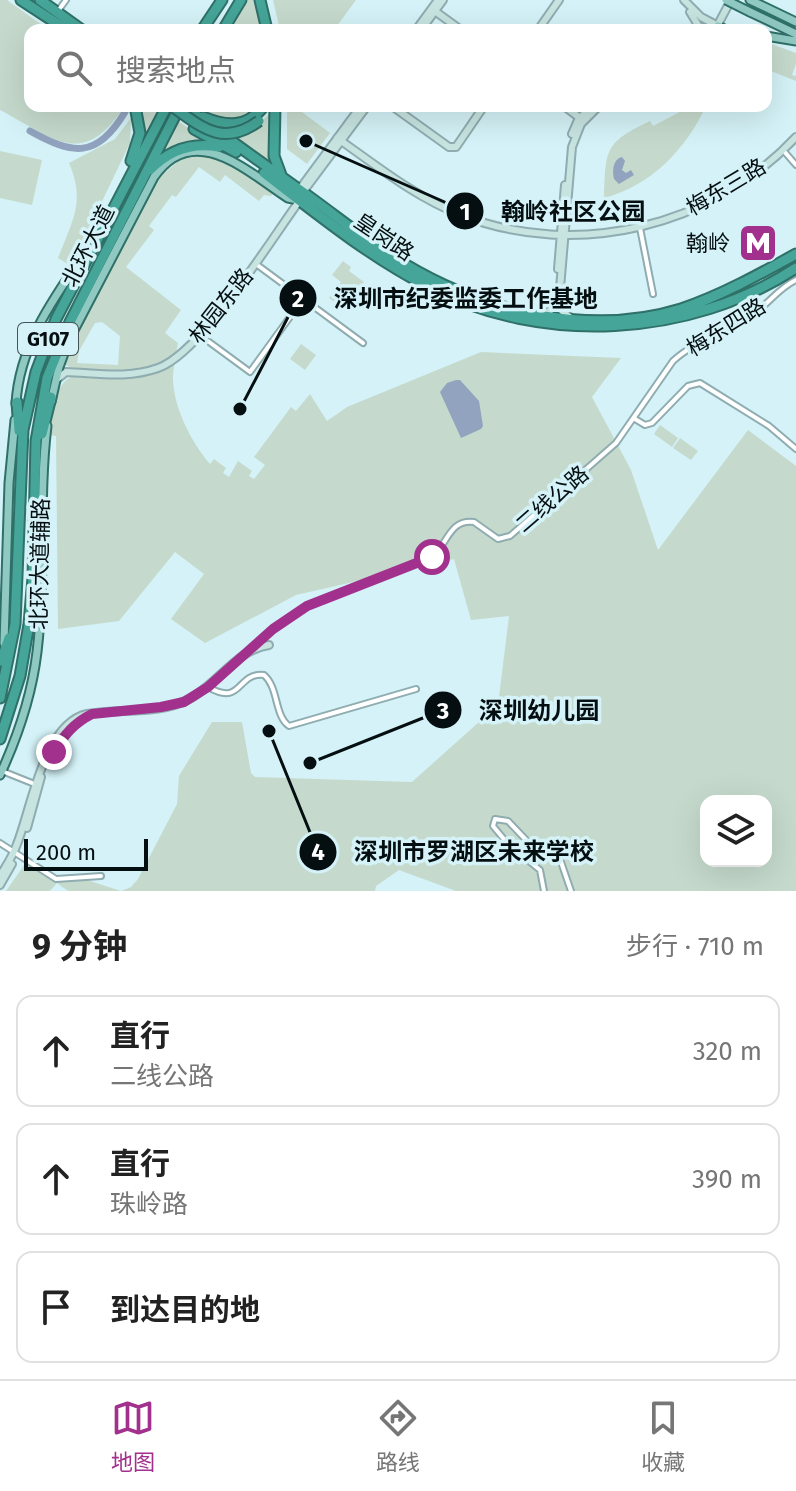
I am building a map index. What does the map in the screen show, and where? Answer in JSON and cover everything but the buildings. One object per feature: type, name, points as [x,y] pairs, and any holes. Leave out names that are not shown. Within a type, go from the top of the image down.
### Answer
[{"type":"highway","points":[[19,0],[53,24]]},
{"type":"highway","points":[[19,0],[44,12],[59,24]]},
{"type":"highway","points":[[206,24],[224,0]]},
{"type":"highway","points":[[213,24],[224,0]]},
{"type":"highway","points":[[227,24],[241,0]]},
{"type":"highway","points":[[260,0],[266,24]]},
{"type":"highway","points":[[42,1],[74,24]]},
{"type":"highway","points":[[127,181],[139,141],[137,112]]},
{"type":"highway","name":"北环大道","points":[[0,698],[15,624],[21,460],[28,400],[45,346],[164,112]]},
{"type":"highway","name":"皇岗路","points":[[174,112],[194,129],[238,153],[427,277],[486,301],[543,315],[612,319],[668,312],[698,302],[796,254]]},
{"type":"highway","points":[[177,112],[216,133],[237,132],[259,121],[267,112]]},
{"type":"highway","name":"北环大道","points":[[0,739],[26,650],[33,578],[36,441],[44,392],[55,354],[183,112]]},
{"type":"highway","name":"皇岗路","points":[[192,112],[214,125],[377,256],[432,288],[482,309],[539,322],[619,326],[669,319],[709,308],[782,282],[795,272]]},
{"type":"highway","points":[[214,125],[244,123],[259,112]]},
{"type":"highway","points":[[273,112],[274,160],[286,181]]},
{"type":"highway","points":[[142,190],[159,161],[180,149],[200,145],[238,153]]},
{"type":"highway","points":[[768,269],[796,247]]},
{"type":"highway","points":[[34,477],[51,397]]},
{"type":"highway","points":[[17,402],[21,460]]},
{"type":"highway","points":[[33,578],[40,625]]},
{"type":"highway","points":[[1,663],[15,624]]},
{"type":"main road","points":[[728,0],[796,34]]},
{"type":"main road","points":[[752,2],[796,22]]},
{"type":"main road","points":[[772,37],[796,41]]},
{"type":"main road","name":"北环大道辅路","points":[[64,351],[142,190],[169,160],[203,151],[230,159],[286,197],[300,194]]},
{"type":"main road","name":"北环大道辅路","points":[[1,663],[6,610],[9,483],[22,372],[41,321],[62,284],[103,227]]},
{"type":"main road","name":"北环大道辅路","points":[[1,773],[28,699],[40,625],[42,474],[51,397],[70,322]]},
{"type":"street","points":[[57,12],[66,0]]},
{"type":"street","points":[[423,24],[440,0]]},
{"type":"street","points":[[542,24],[559,0]]},
{"type":"street","points":[[719,24],[728,0]]},
{"type":"street","points":[[684,1],[711,24]]},
{"type":"street","points":[[684,1],[697,24]]},
{"type":"street","points":[[433,10],[453,24]]},
{"type":"street","name":"林园东路","points":[[69,372],[116,375],[155,369],[172,362],[201,336],[359,112]]},
{"type":"street","points":[[400,112],[449,147],[456,147],[480,112]]},
{"type":"street","points":[[572,112],[582,119]]},
{"type":"street","points":[[571,318],[560,305],[568,147],[587,112]]},
{"type":"street","points":[[582,119],[591,112]]},
{"type":"street","name":"梅东三路","points":[[339,139],[405,187],[463,216],[517,229],[599,234],[640,228],[710,202],[748,179],[796,137]]},
{"type":"street","points":[[783,150],[796,165]]},
{"type":"street","points":[[640,228],[653,294]]},
{"type":"street","points":[[543,315],[551,310],[555,300],[563,234]]},
{"type":"street","points":[[254,263],[363,343]]},
{"type":"street","name":"梅东四路","points":[[635,419],[673,361],[685,351],[755,313],[782,282]]},
{"type":"street","points":[[201,336],[250,372],[303,299]]},
{"type":"street","points":[[61,361],[63,369],[69,372]]},
{"type":"street","points":[[54,384],[61,375],[69,372]]},
{"type":"street","points":[[635,419],[645,425],[652,423],[695,382],[769,426],[796,449]]},
{"type":"street","name":"二线公路","points":[[255,646],[289,617],[317,601],[432,557],[441,549],[455,525],[474,522],[498,539],[510,536],[616,443],[635,419]]},
{"type":"street","points":[[0,885],[16,852],[49,752],[78,717],[178,704],[208,687],[255,646],[269,645]]},
{"type":"street","points":[[208,687],[227,695],[253,676],[264,675],[271,683],[283,721],[289,726],[416,689]]},
{"type":"street","points":[[1,773],[36,785]]},
{"type":"street","points":[[544,891],[540,870],[502,838],[493,826],[495,819],[508,821],[528,842],[560,859],[571,891]]},
{"type":"street","points":[[0,843],[56,879],[101,876]]},
{"type":"street","points":[[0,876],[16,852]]},
{"type":"green space","points":[[0,0],[7,0],[41,24],[24,24],[24,112],[120,112],[95,138],[81,143],[67,143],[37,131],[0,110]]},
{"type":"green space","points":[[248,0],[255,0],[261,24],[234,24]]},
{"type":"green space","points":[[273,0],[356,0],[338,24],[279,24]]},
{"type":"green space","points":[[772,44],[796,53],[792,75],[796,76],[796,81],[772,71]]},
{"type":"green space","points":[[141,112],[157,112],[144,137]]},
{"type":"green space","points":[[204,112],[252,112],[241,121],[214,119]]},
{"type":"green space","points":[[272,112],[275,168],[229,138],[252,131]]},
{"type":"green space","points":[[287,112],[302,112],[330,133],[307,164],[287,149]]},
{"type":"green space","points":[[680,112],[703,112],[688,137],[665,164],[637,185],[604,198],[610,149],[624,135],[650,121],[653,126]]},
{"type":"green space","points":[[131,118],[130,143],[71,266],[58,258],[77,200],[69,163],[115,139]]},
{"type":"green space","points":[[179,122],[210,142],[184,144],[161,154]]},
{"type":"green space","points":[[0,151],[42,160],[32,205],[0,198]]},
{"type":"green space","points":[[201,154],[229,163],[273,193],[271,196],[264,195],[259,201],[225,175],[220,182],[199,167],[176,197],[172,195],[149,226],[154,230],[126,267],[181,310],[165,333],[178,343],[173,375],[176,398],[196,445],[210,464],[214,459],[226,468],[223,473],[229,477],[238,461],[252,471],[249,476],[254,479],[265,465],[254,457],[291,407],[296,411],[310,394],[327,421],[347,407],[481,352],[621,358],[592,397],[631,470],[658,550],[748,430],[796,466],[796,891],[456,891],[399,870],[376,886],[375,891],[121,891],[131,887],[138,879],[177,804],[179,776],[212,722],[242,722],[251,773],[255,777],[412,782],[498,705],[509,616],[471,620],[454,559],[296,595],[205,643],[171,619],[204,574],[175,552],[119,621],[58,629],[56,436],[51,435],[51,428],[57,394],[71,377],[72,369],[66,365],[66,356],[157,179],[181,159]],"holes":[[[102,322],[120,336],[118,365],[77,363],[79,351],[95,323]]]},
{"type":"green space","points":[[343,261],[351,267],[349,271],[364,282],[345,309],[329,298],[341,282],[332,275]]},
{"type":"green space","points":[[301,344],[316,355],[305,370],[290,359]]},
{"type":"green space","points":[[660,425],[678,438],[672,447],[654,434]]},
{"type":"green space","points":[[680,438],[698,451],[691,460],[673,448]]},
{"type":"green space","points":[[27,861],[57,882],[87,880],[121,891],[68,891],[57,883],[50,891],[6,891]]},
{"type":"water","points":[[622,157],[625,161],[622,170],[626,173],[631,170],[634,175],[619,184],[614,179],[613,169]]},
{"type":"water","points":[[460,380],[479,401],[483,426],[461,438],[440,392],[447,383]]},
{"type":"waterway","points":[[30,131],[59,145],[83,148],[104,138],[125,112]]},
{"type":"place","name":"翰岭社区公园","points":[[306,141]]},
{"type":"place","name":"翰岭","points":[[758,243]]},
{"type":"place","name":"深圳市纪委监委工作基地","points":[[240,409]]},
{"type":"place","name":"深圳市罗湖区未来学校","points":[[269,731]]},
{"type":"place","name":"深圳幼儿园","points":[[310,763]]},
{"type":"route","points":[[54,752],[70,729],[82,719],[92,714],[184,702],[208,687],[273,629],[307,606],[432,557]]}]
